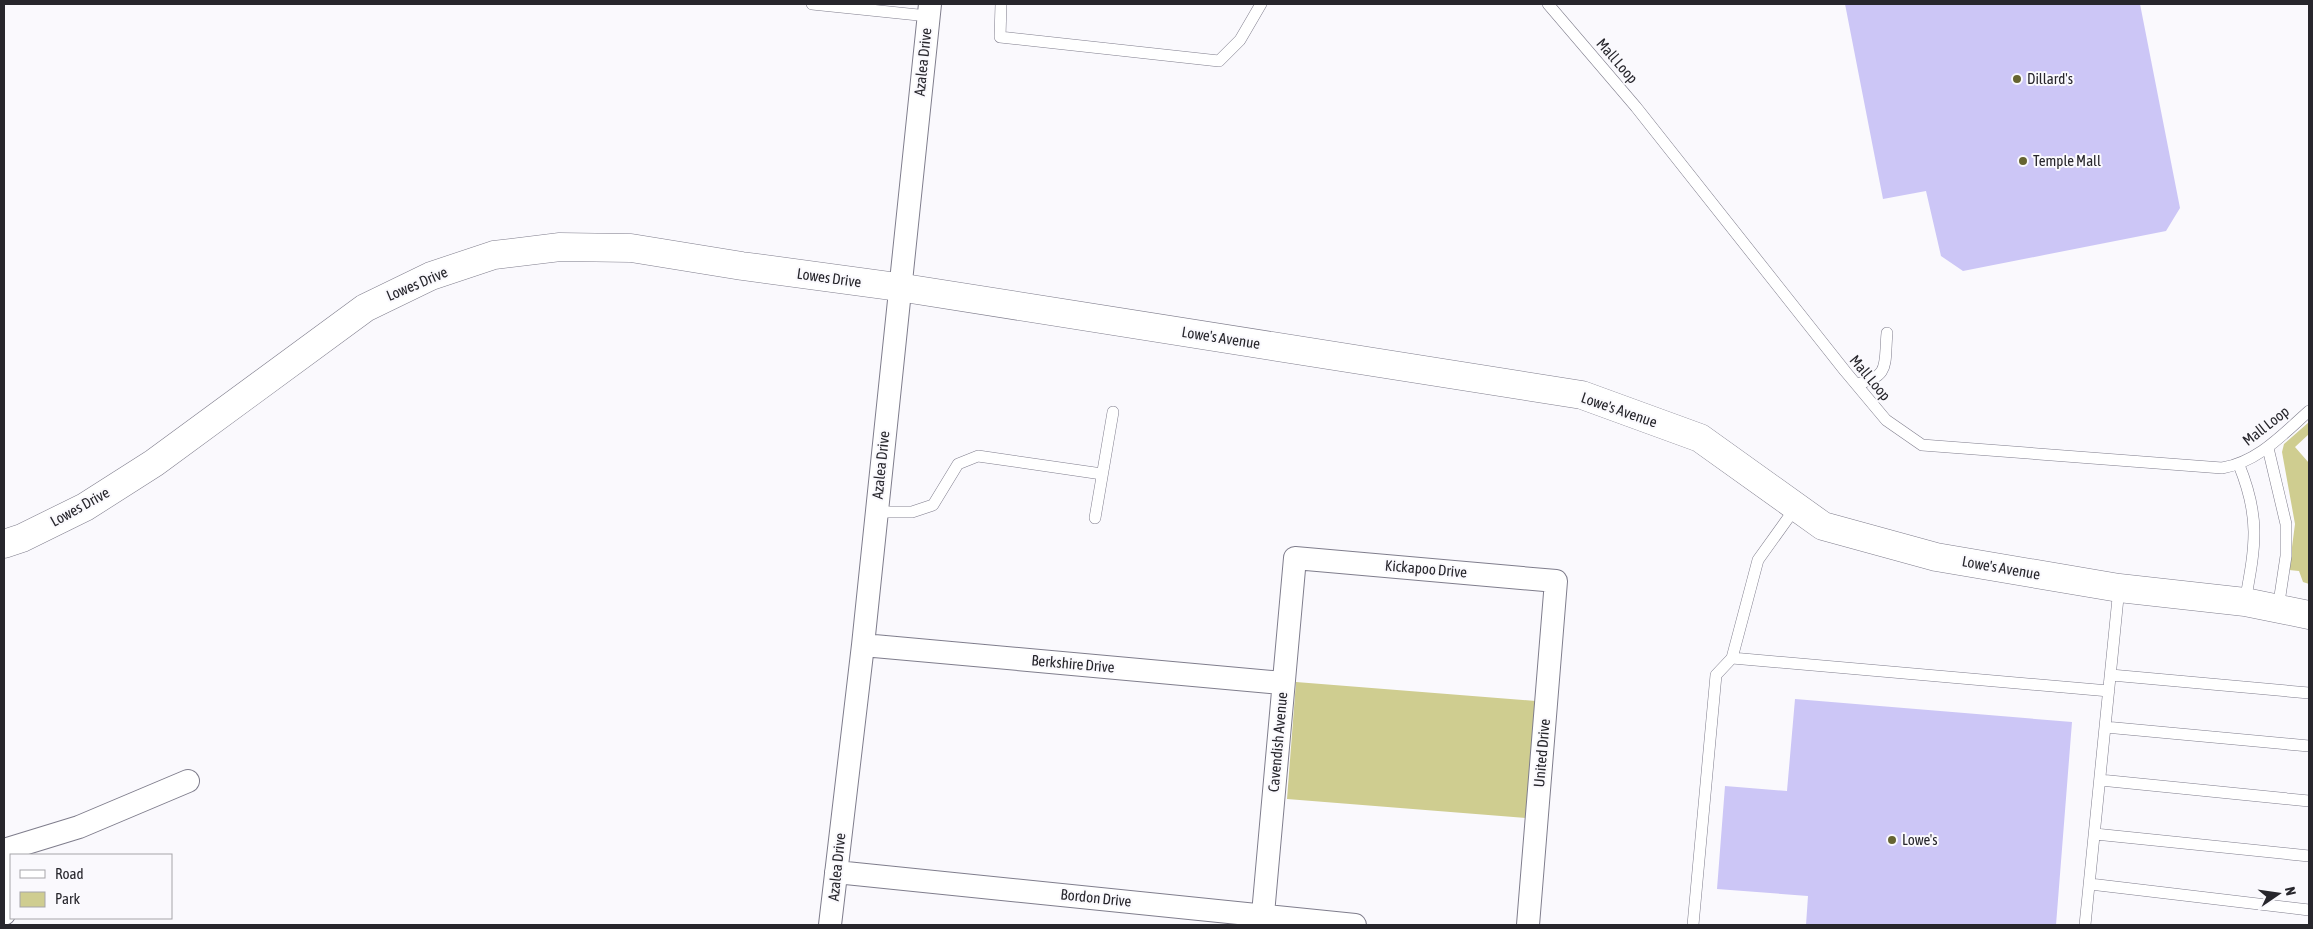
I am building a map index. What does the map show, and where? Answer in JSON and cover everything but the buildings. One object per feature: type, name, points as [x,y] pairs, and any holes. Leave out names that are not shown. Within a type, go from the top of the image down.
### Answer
[{"type":"street","name":"Azalea Drive","points":[[830,925],[863,645],[898,287],[929,10]]},
{"type":"street","name":"Lowes Drive","points":[[4,544],[22,538],[85,507],[146,468],[365,308],[431,276],[494,255],[560,248],[631,248],[742,266],[898,287]]},
{"type":"street","name":"Lowe's Avenue","points":[[898,287],[1582,395],[1700,438],[1823,526],[1936,557],[2119,588],[2244,602],[2309,615]]},
{"type":"street","name":"Kickapoo Drive","points":[[1295,558],[1556,581]]},
{"type":"street","name":"Cavendish Avenue","points":[[1263,921],[1282,683],[1295,558]]},
{"type":"street","name":"United Drive","points":[[1528,925],[1556,581]]},
{"type":"street","name":"Berkshire Drive","points":[[863,645],[1282,683]]},
{"type":"street","points":[[4,914],[8,897],[6,849],[79,827],[188,781]]},
{"type":"street","name":"Bordon Drive","points":[[836,872],[1263,921],[1355,925]]},
{"type":"lane","points":[[812,4],[929,10]]},
{"type":"lane","points":[[1001,4],[1000,36],[1219,61],[1240,40],[1261,4]]},
{"type":"lane","name":"Mall Loop","points":[[1548,4],[1636,107],[1886,420],[1922,445],[2222,468],[2239,465],[2268,448],[2309,410]]},
{"type":"lane","points":[[1856,384],[1872,381],[1878,378],[1883,371],[1887,333]]},
{"type":"lane","points":[[1095,518],[1113,412]]},
{"type":"lane","points":[[2268,448],[2286,524],[2286,556],[2278,609]]},
{"type":"lane","points":[[876,512],[912,512],[933,505],[958,464],[978,456],[1102,474]]},
{"type":"lane","points":[[2239,465],[2249,490],[2256,531],[2244,602]]},
{"type":"lane","points":[[1693,925],[1716,674],[1732,658],[1758,560],[1796,507]]},
{"type":"lane","points":[[2085,925],[2119,588]]},
{"type":"lane","points":[[1732,658],[2109,690]]},
{"type":"lane","points":[[2111,675],[2309,693]]},
{"type":"lane","points":[[2105,727],[2309,746]]},
{"type":"lane","points":[[2100,780],[2309,801]]},
{"type":"lane","points":[[2095,834],[2309,856]]},
{"type":"lane","points":[[2090,884],[2309,910]]},
{"type":"green space","points":[[2309,422],[2309,434],[2295,447],[2309,463],[2309,584],[2303,582],[2299,571],[2289,570],[2295,524],[2282,452],[2284,444]]},
{"type":"green space","points":[[1296,682],[1536,701],[1527,818],[1287,799]]},
{"type":"place","name":"Dillard's","points":[[2017,79]]},
{"type":"place","name":"Temple Mall","points":[[2023,161]]},
{"type":"place","name":"Lowe's","points":[[1892,840]]}]
